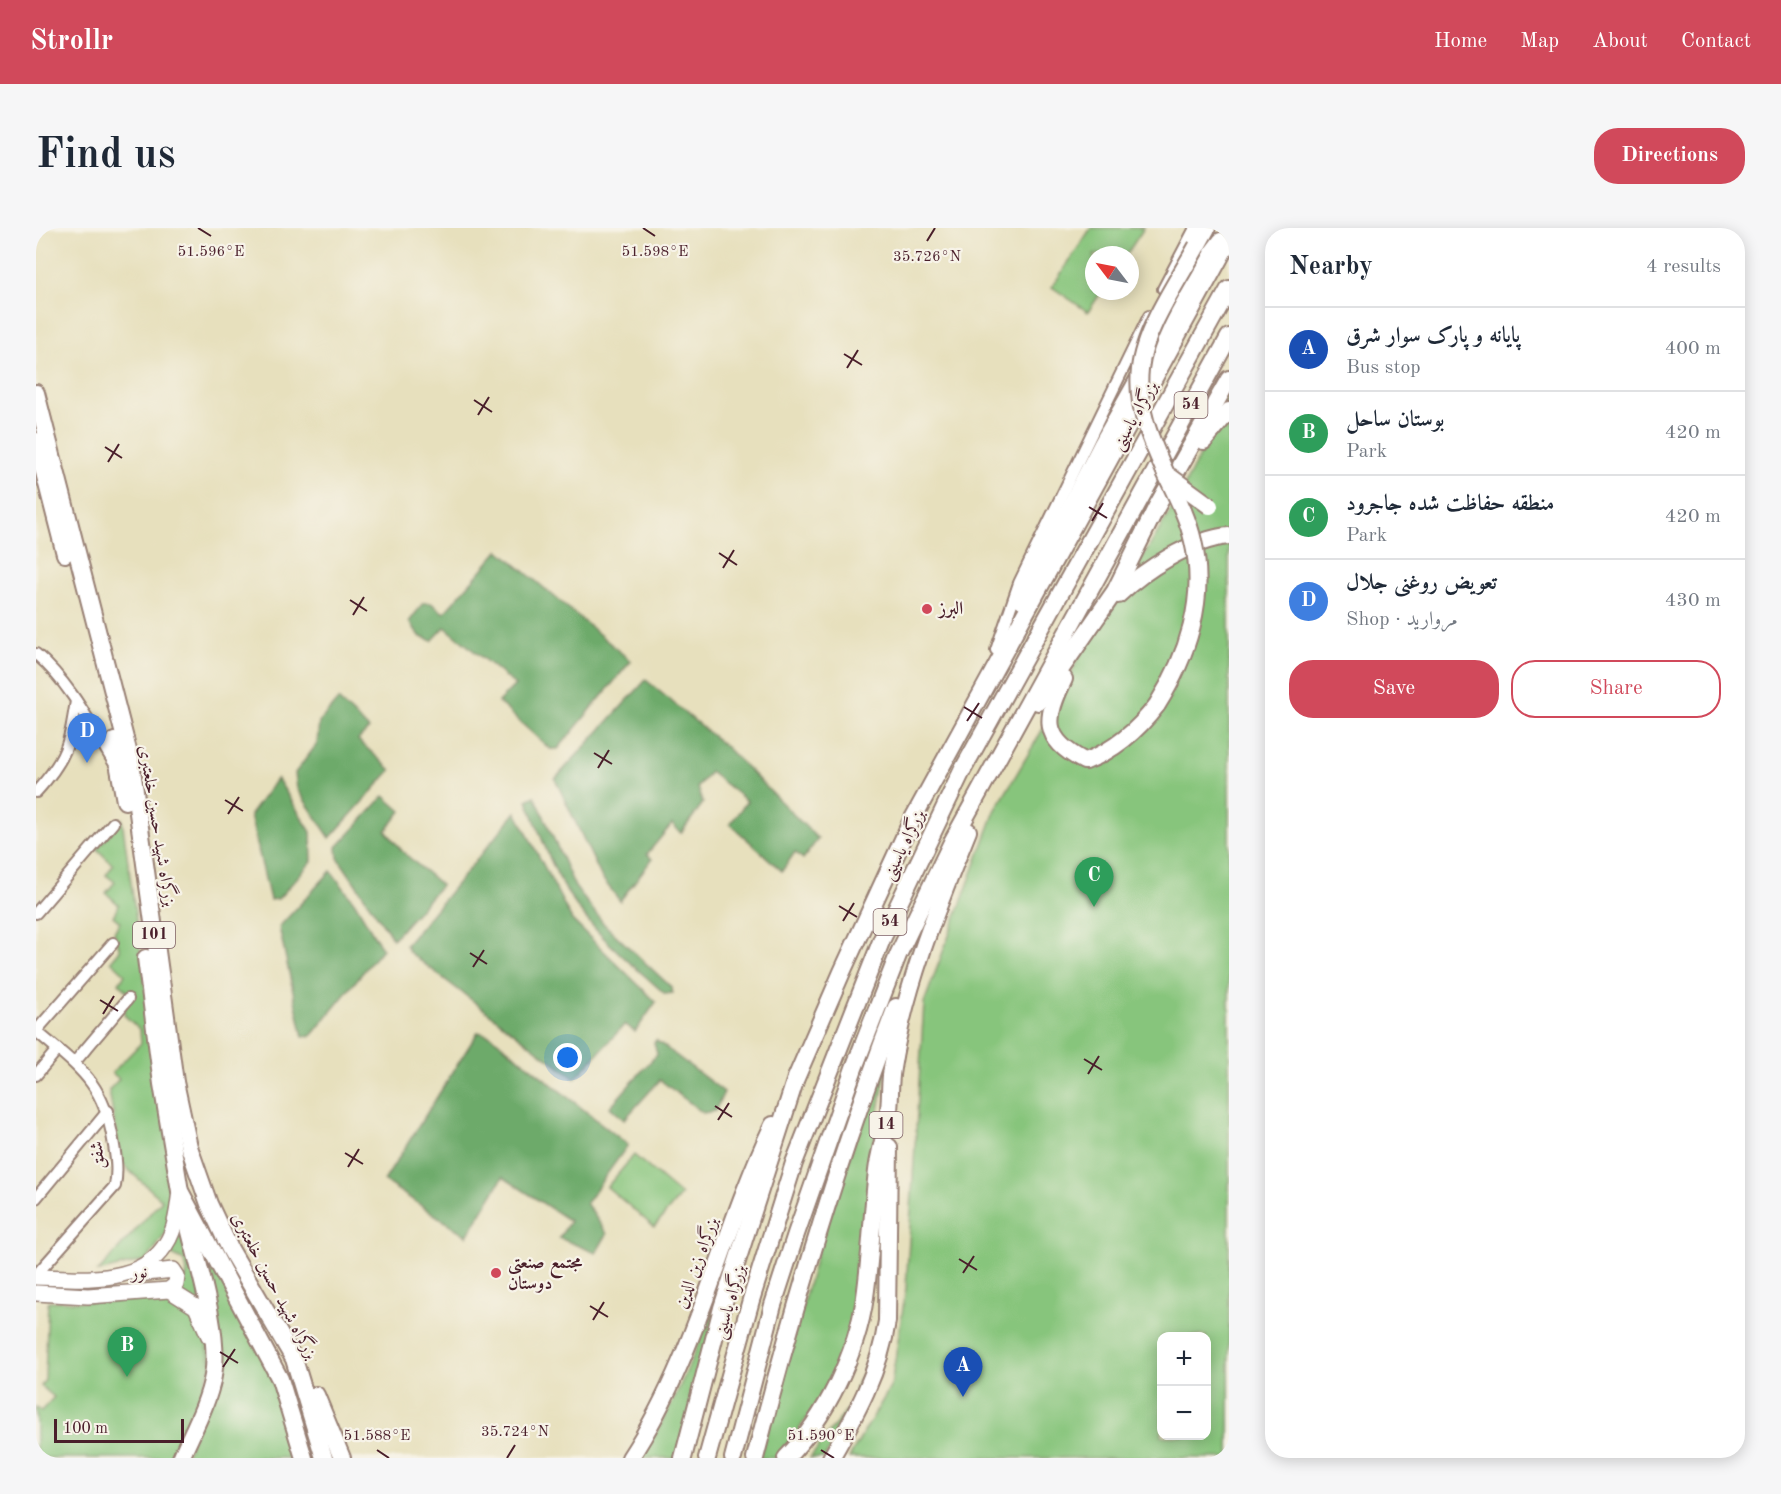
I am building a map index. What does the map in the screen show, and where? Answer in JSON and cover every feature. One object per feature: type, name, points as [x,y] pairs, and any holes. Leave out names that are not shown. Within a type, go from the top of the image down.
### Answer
[{"type":"highway","points":[[1083,638],[1052,706],[1050,724],[1060,746],[1085,761],[1125,739],[1140,726],[1157,705],[1180,663],[1191,632],[1196,601],[1193,541],[1144,422],[1140,370],[1149,335],[1207,228]]},
{"type":"highway","points":[[958,734],[996,650],[1092,461],[1188,290],[1213,249],[1229,235]]},
{"type":"highway","points":[[683,1458],[722,1308],[796,1078],[911,822],[1229,241]]},
{"type":"highway","name":"بزرگراه یاسینی","points":[[707,1458],[783,1197],[882,939],[962,771],[1229,289]]},
{"type":"highway","name":"54","points":[[733,1458],[773,1305],[854,1068],[898,955],[927,890],[1229,337]]},
{"type":"highway","points":[[1119,583],[1157,506],[1229,379]]},
{"type":"highway","name":"بزرگراه شهید حسین خلعتبری","points":[[36,393],[131,762],[175,1082],[189,1147],[209,1204],[230,1249],[294,1359],[324,1458]]},
{"type":"highway","points":[[992,769],[1102,611],[1164,512],[1209,433],[1229,411]]},
{"type":"highway","name":"بزرگراه شهید حسین خلعتبری","points":[[36,441],[118,756],[162,1084],[180,1191],[280,1379],[304,1458]]},
{"type":"highway","points":[[1166,473],[1210,506]]},
{"type":"highway","points":[[1102,611],[1135,580],[1154,567],[1209,540],[1229,536]]},
{"type":"highway","name":"14","points":[[786,1458],[803,1439],[827,1400],[851,1351],[860,1321],[865,1299],[877,1168],[889,1116],[891,1070],[898,1036],[931,924],[983,786]]},
{"type":"highway","points":[[755,1458],[780,1358],[845,1149],[909,974],[931,924]]},
{"type":"highway","name":"بزرگراه زین الدین","points":[[630,1458],[651,1427],[675,1378],[752,1170],[796,1078]]},
{"type":"highway","points":[[831,1458],[864,1398],[884,1344],[887,1321],[889,1116]]},
{"type":"highway","points":[[180,1191],[210,1317],[214,1347],[213,1377],[181,1458]]},
{"type":"highway","points":[[294,1359],[317,1397],[342,1458]]},
{"type":"main road","name":"نور","points":[[36,1276],[113,1278],[140,1268],[161,1252],[173,1230],[180,1191]]},
{"type":"main road","points":[[113,1278],[173,1270],[177,1276],[176,1284],[169,1290]]},
{"type":"main road","name":"نور","points":[[36,1293],[88,1296],[169,1290],[196,1307],[214,1347]]},
{"type":"street","points":[[996,650],[1019,583],[1127,358],[1195,228]]},
{"type":"street","points":[[36,654],[50,666],[76,701],[120,772]]},
{"type":"street","points":[[36,792],[58,767],[70,743],[76,701]]},
{"type":"street","points":[[36,913],[113,823]]},
{"type":"street","points":[[36,1031],[113,943]]},
{"type":"street","points":[[74,1064],[128,999]]},
{"type":"street","name":"شفق","points":[[36,1031],[74,1064],[98,1089],[108,1111],[118,1170],[115,1186],[36,1276]]},
{"type":"street","points":[[36,1075],[57,1050]]},
{"type":"street","points":[[36,1198],[108,1111]]},
{"type":"green space","points":[[1091,228],[1144,228],[1132,246],[1085,246],[1085,300],[1096,300],[1088,312],[1052,287]]},
{"type":"green space","points":[[1229,387],[1229,1458],[849,1458],[891,1386],[906,1288],[924,1003],[995,811],[1068,686],[1082,651],[1118,599],[1164,522],[1206,442]]},
{"type":"green space","points":[[499,550],[631,661],[558,749],[550,749],[498,702],[515,685],[445,627],[432,641],[421,637],[409,622],[423,603],[431,603],[444,613]]},
{"type":"green space","points":[[646,680],[727,748],[818,839],[803,859],[795,852],[782,871],[730,824],[747,801],[710,772],[698,787],[703,803],[681,833],[672,824],[647,854],[652,859],[620,901],[602,878],[555,779]]},
{"type":"green space","points":[[338,700],[369,729],[358,740],[391,770],[330,838],[297,789],[295,773],[317,744],[319,722]]},
{"type":"green space","points":[[277,778],[311,832],[312,861],[278,899],[270,900],[250,815]]},
{"type":"green space","points":[[384,796],[401,811],[386,831],[403,852],[441,885],[393,939],[338,858],[337,847]]},
{"type":"green space","points":[[535,796],[575,887],[604,924],[671,987],[673,993],[665,994],[615,949],[591,924],[571,898],[552,863],[527,800]]},
{"type":"green space","points":[[516,812],[572,920],[656,1002],[635,1032],[625,1024],[575,1079],[409,952],[406,945]]},
{"type":"green space","points":[[122,819],[174,1190],[171,1226],[147,1260],[98,1272],[162,1200],[121,1163],[109,1090],[119,1079],[112,1073],[141,1043],[140,1030],[124,1015],[127,991],[119,983],[125,974],[111,961],[120,950],[114,932],[120,922],[113,916],[119,905],[106,893],[115,882],[106,875],[113,865],[97,849]]},
{"type":"green space","points":[[331,871],[355,903],[382,949],[311,1036],[303,1037],[279,927]]},
{"type":"green space","points":[[900,1006],[877,1123],[859,1284],[851,1320],[840,1355],[825,1389],[804,1423],[775,1458],[759,1458],[816,1257]]},
{"type":"green space","points":[[478,1032],[491,1036],[628,1145],[586,1203],[607,1234],[596,1253],[559,1238],[570,1221],[503,1177],[467,1236],[384,1181]]},
{"type":"green space","points":[[656,1040],[724,1092],[715,1111],[703,1113],[660,1080],[624,1120],[610,1107],[657,1054],[654,1043]]},
{"type":"green space","points":[[634,1155],[681,1195],[654,1227],[607,1187]]},
{"type":"green space","points":[[763,1161],[676,1458],[641,1458],[661,1424],[695,1351]]},
{"type":"green space","points":[[180,1221],[208,1322],[177,1289],[186,1277],[184,1261],[166,1252]]},
{"type":"green space","points":[[191,1223],[270,1373],[298,1458],[185,1458],[212,1391]]},
{"type":"green space","points":[[171,1296],[184,1302],[204,1332],[211,1365],[177,1458],[36,1458],[36,1407],[41,1411],[54,1397],[41,1386],[45,1380],[48,1301],[112,1302]]},
{"type":"green space","points":[[885,1298],[879,1343],[858,1401],[824,1458],[810,1458],[854,1400],[855,1389],[876,1342]]},
{"type":"place","name":"البرز","points":[[927,609]]},
{"type":"place","name":"تعویض روغنی جلال","points":[[87,763]]},
{"type":"place","name":"منطقه حفاظت شده جاجرود","points":[[1094,907]]},
{"type":"place","name":"مجتمع صنعتی دوستان","points":[[496,1273]]},
{"type":"place","name":"بوستان ساحل","points":[[127,1377]]},
{"type":"place","name":"پایانه و پارک‌ سوار شرق","points":[[963,1397]]}]
